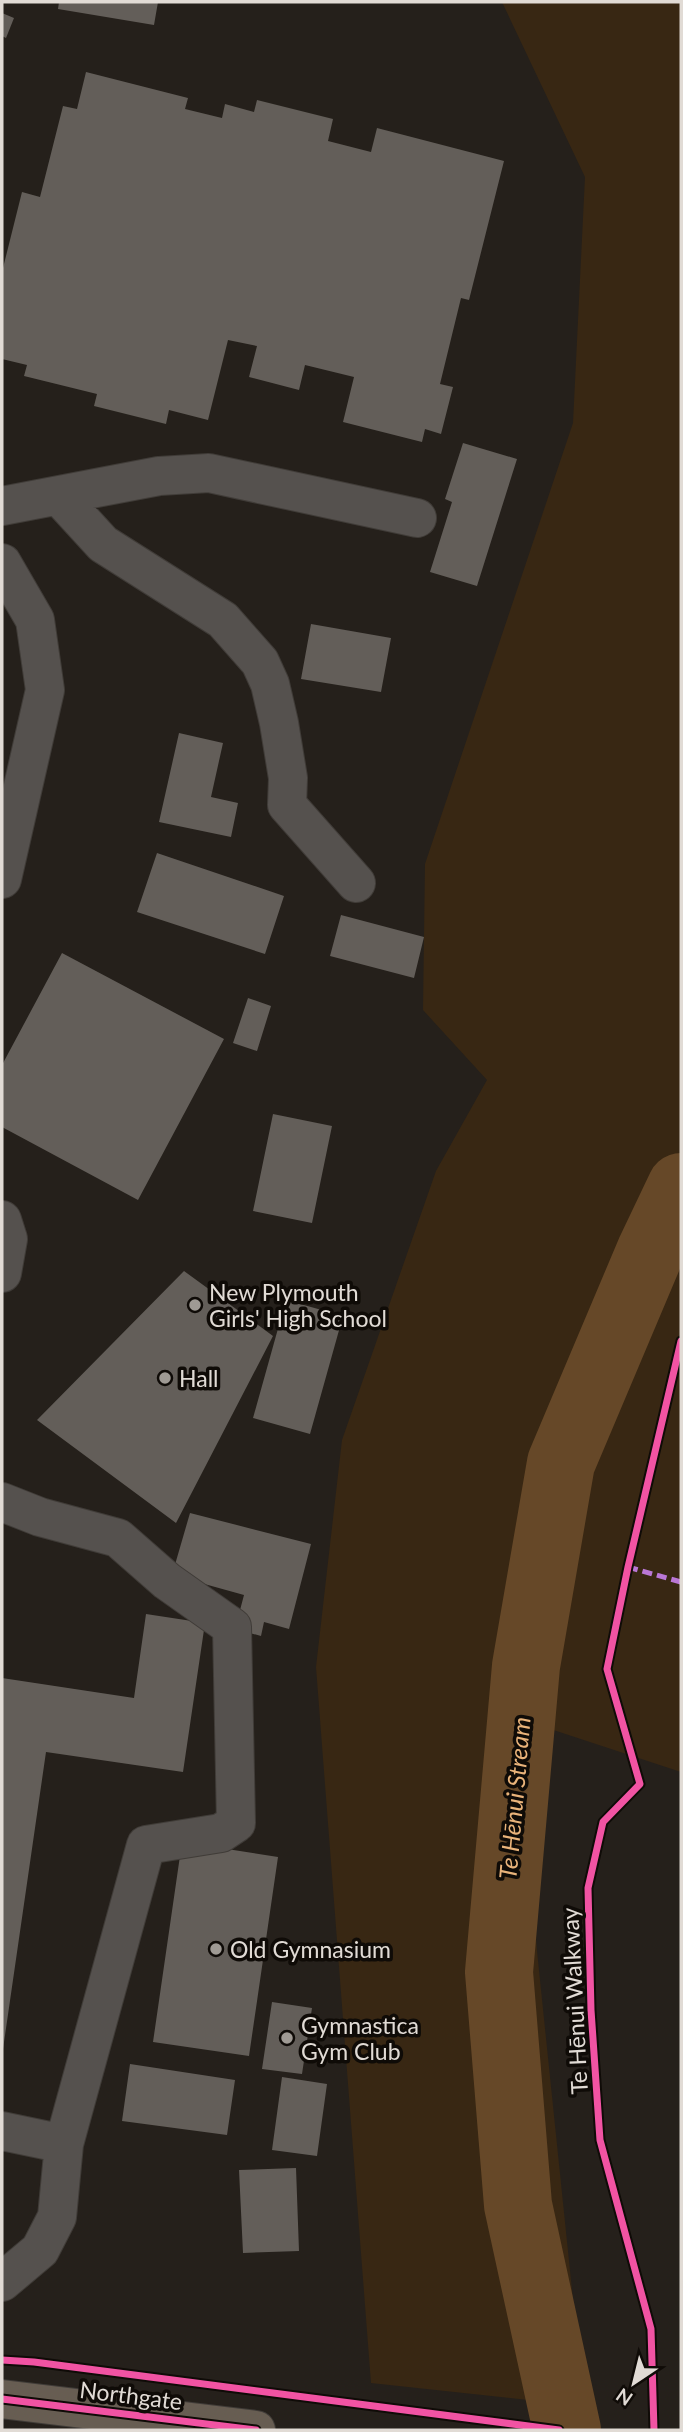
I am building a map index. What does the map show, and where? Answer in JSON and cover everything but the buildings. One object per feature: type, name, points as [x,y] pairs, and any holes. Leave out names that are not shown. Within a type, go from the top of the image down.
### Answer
[{"type":"highway","name":"Northgate","points":[[2,2399],[256,2430]]},
{"type":"lane","points":[[2,506],[159,476],[209,473],[417,518]]},
{"type":"lane","points":[[59,496],[103,544],[223,620],[260,662],[270,684],[279,723],[288,778],[287,805],[356,883]]},
{"type":"lane","points":[[2,562],[35,621],[45,690],[2,879]]},
{"type":"lane","points":[[2,1220],[8,1239],[2,1273]]},
{"type":"lane","points":[[2,1502],[40,1517],[118,1538],[167,1581],[232,1628],[236,1823],[221,1833],[146,1844],[64,2144],[57,2217],[40,2250],[2,2282]]},
{"type":"lane","points":[[2,2131],[64,2144]]},
{"type":"shaded area","points":[[502,2],[681,2],[681,1772],[520,1719],[537,1951],[584,2406],[371,2383],[316,1667],[342,1440],[436,1171],[487,1080],[423,1010],[425,864],[573,423],[585,177]]},
{"type":"waterway","name":"Te Hēnui Stream","points":[[567,2430],[518,2205],[499,1972],[526,1666],[561,1463],[651,1250],[681,1187]]},
{"type":"marked path","points":[[628,1567],[681,1582]]},
{"type":"cycle path","name":"Te Hēnui Walkway","points":[[654,2430],[651,2329],[600,2140],[591,2010],[588,1888],[603,1822],[640,1784],[607,1669],[681,1341]]},
{"type":"cycle path","points":[[2,2360],[559,2430]]},
{"type":"cycle path","points":[[2,2399],[256,2430]]},
{"type":"place","name":"New Plymouth Girls' High School","points":[[195,1305]]},
{"type":"place","name":"Hall","points":[[165,1378]]},
{"type":"place","name":"Old Gymnasium","points":[[216,1949]]},
{"type":"place","name":"Gymnastica Gym Club","points":[[287,2038]]}]
